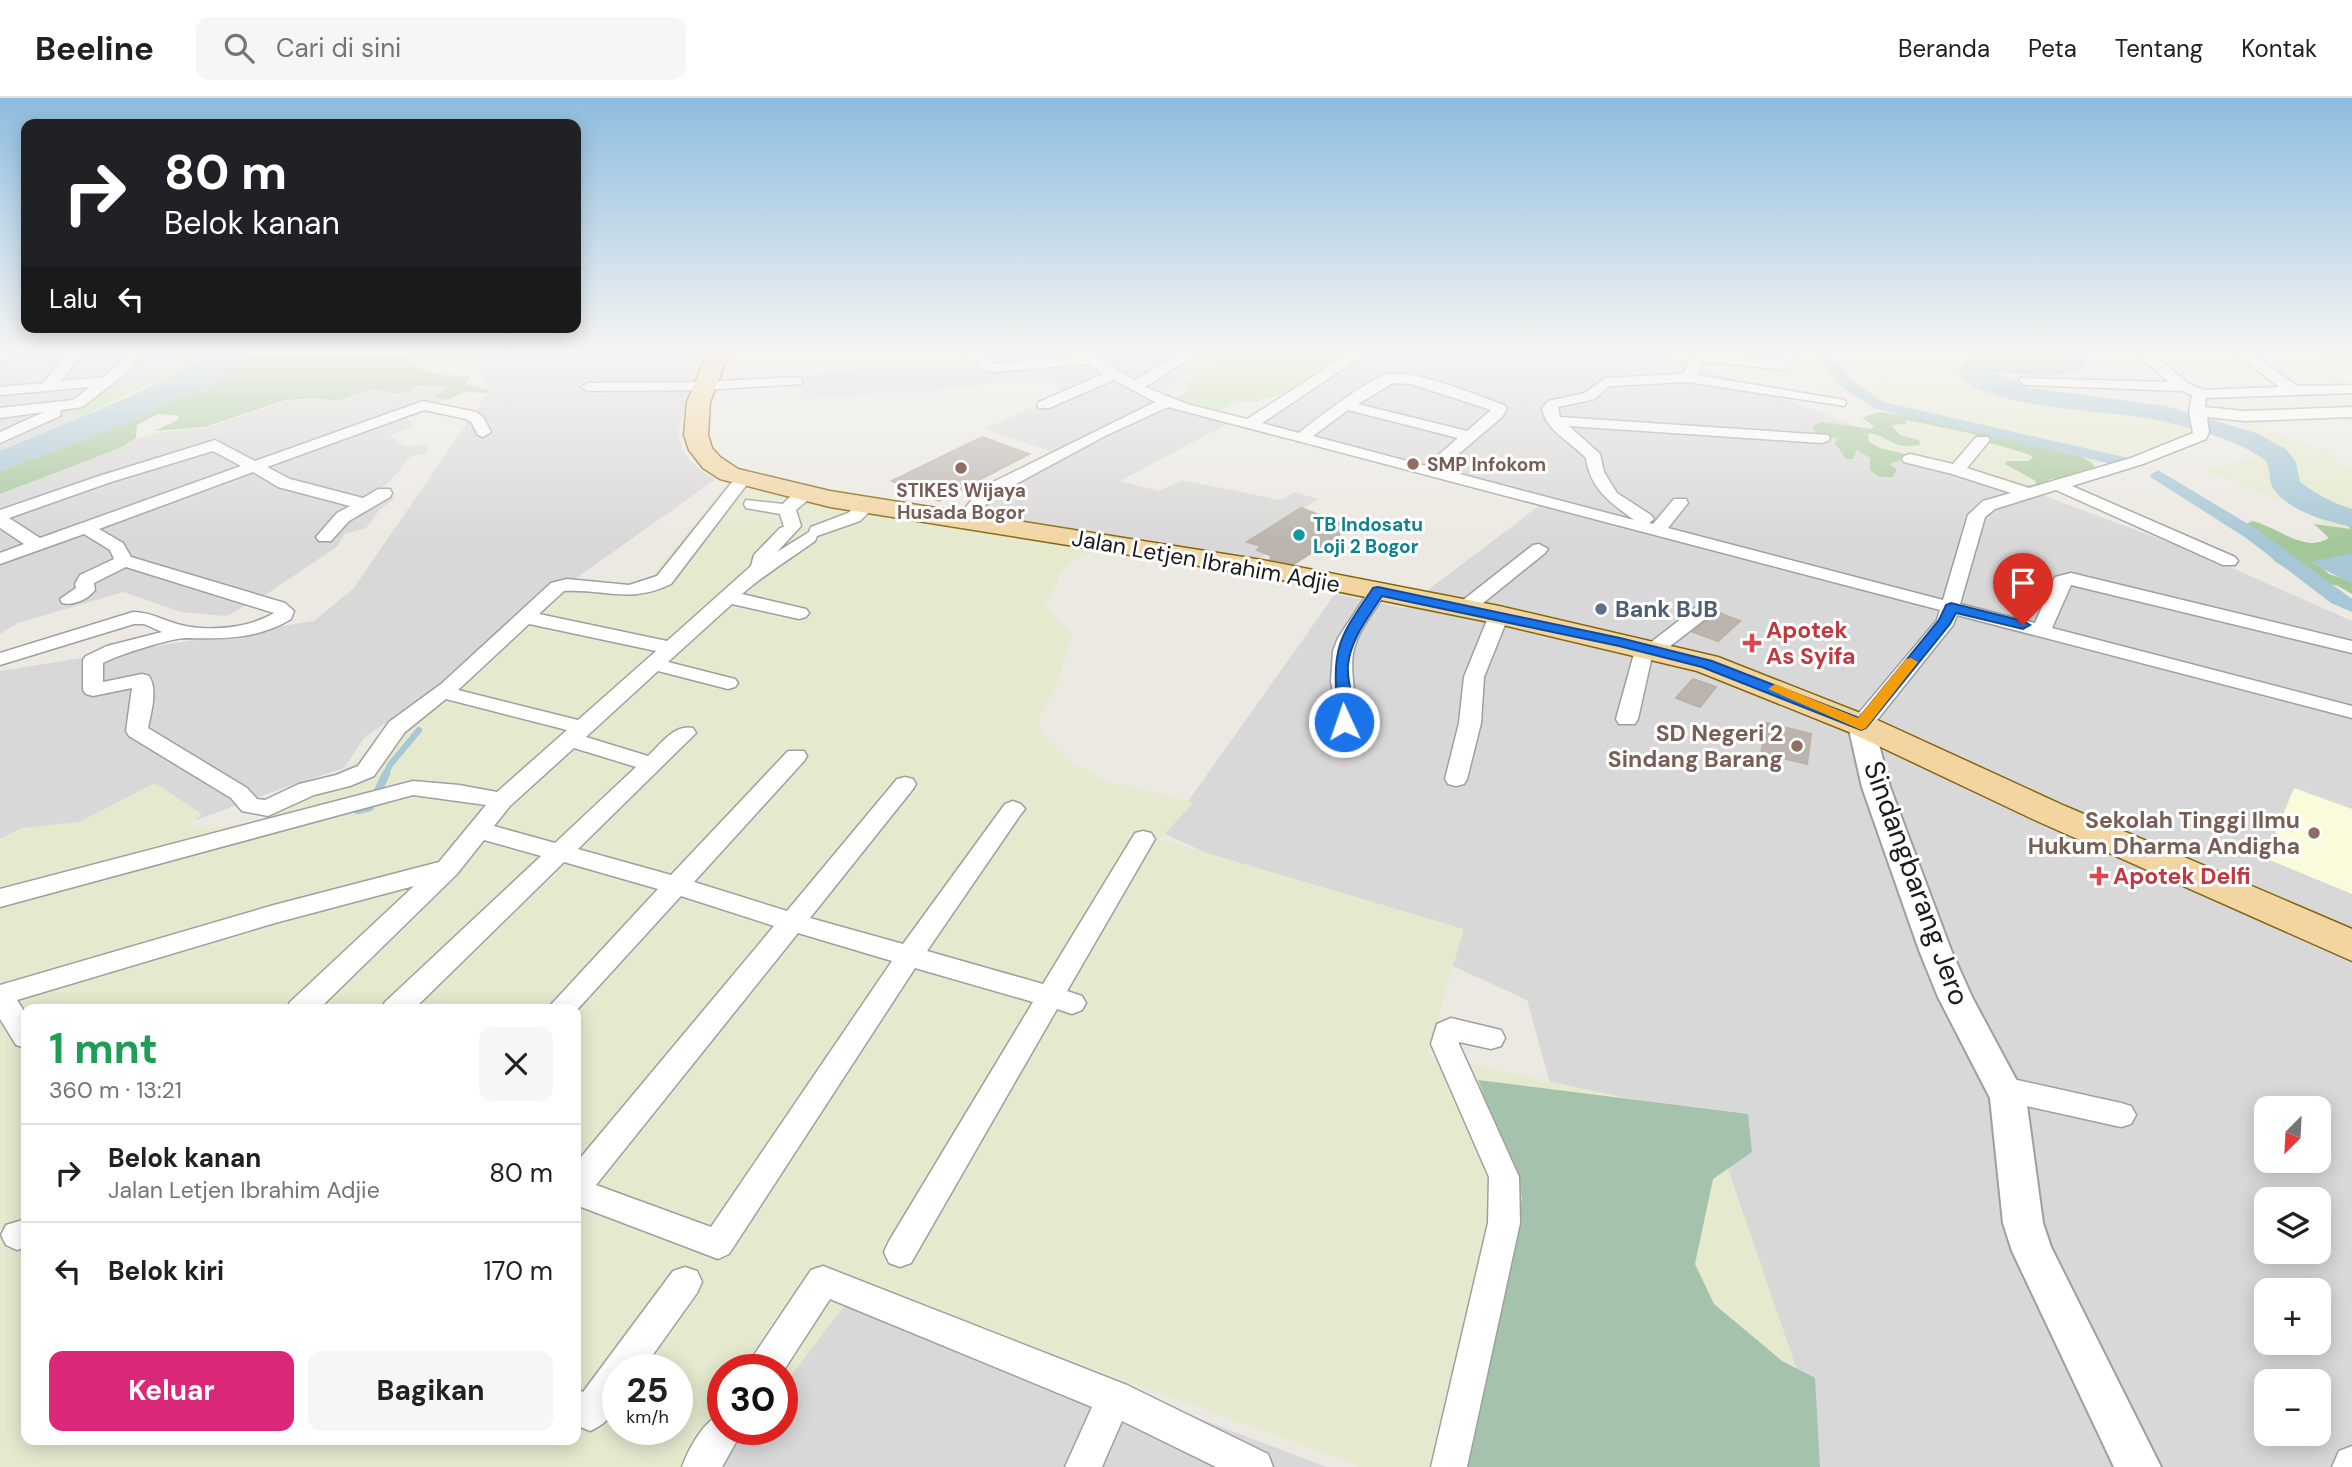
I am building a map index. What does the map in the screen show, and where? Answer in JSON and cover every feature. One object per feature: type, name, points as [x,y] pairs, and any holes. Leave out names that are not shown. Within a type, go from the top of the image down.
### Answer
[{"type":"main road","name":"Jalan Letjen Ibrahim Adjie","points":[[697,415],[694,425],[696,443],[718,469],[743,479],[793,516],[867,505],[1195,556],[1499,615],[1707,664],[1861,725],[2052,814],[2352,947]]},
{"type":"street","points":[[0,438],[50,415]]},
{"type":"street","points":[[0,559],[396,415]]},
{"type":"street","points":[[470,415],[478,420],[483,432]]},
{"type":"street","points":[[964,522],[983,497],[999,486],[1139,415]]},
{"type":"street","points":[[1213,415],[1655,528],[2352,712]]},
{"type":"street","points":[[1249,425],[1265,415]]},
{"type":"street","points":[[1300,439],[1332,415]]},
{"type":"street","points":[[1384,415],[1471,437]]},
{"type":"street","points":[[1429,472],[1496,415]]},
{"type":"street","points":[[1553,415],[1566,433],[1590,451],[1594,457],[1596,472],[1612,496],[1644,517],[1655,528]]},
{"type":"street","points":[[1861,725],[1946,621],[1977,516],[1989,505],[2137,461],[2200,436],[2199,415]]},
{"type":"street","points":[[2199,419],[2275,415]]},
{"type":"street","points":[[1558,421],[1822,438]]},
{"type":"street","points":[[1957,470],[1982,440]]},
{"type":"street","points":[[0,518],[211,445],[220,446],[254,467],[294,486],[364,504]]},
{"type":"street","points":[[1910,459],[1957,470],[2028,493]]},
{"type":"street","points":[[182,631],[165,639],[106,653],[93,660],[93,690],[142,680],[143,693],[137,731],[239,793],[250,806],[268,808],[307,789],[342,781],[366,771],[397,727],[448,688],[558,587],[567,585],[634,591],[664,580],[743,479]]},
{"type":"street","points":[[2057,485],[2228,561]]},
{"type":"street","points":[[325,537],[343,517],[384,493]]},
{"type":"street","points":[[1655,528],[1680,503]]},
{"type":"street","points":[[752,504],[793,516],[760,559],[760,568]]},
{"type":"street","points":[[305,1004],[448,868],[502,801],[760,568],[773,563],[813,534],[854,517],[867,505]]},
{"type":"street","points":[[0,518],[38,545]]},
{"type":"street","points":[[84,527],[117,547],[124,561]]},
{"type":"street","points":[[1465,608],[1539,549]]},
{"type":"street","points":[[0,659],[132,618],[149,618],[182,631],[228,631],[256,627],[277,621],[285,615],[284,611],[124,561],[87,579],[84,584],[86,590],[69,599]]},
{"type":"street","points":[[2042,629],[2062,581],[2071,579],[2352,647]]},
{"type":"street","points":[[1343,743],[1346,712],[1341,681],[1343,651],[1348,638],[1378,591]]},
{"type":"street","points":[[728,597],[799,613]]},
{"type":"street","points":[[1627,719],[1649,649],[1706,608]]},
{"type":"street","points":[[1456,779],[1470,723],[1474,677],[1499,615]]},
{"type":"street","points":[[534,619],[671,648]]},
{"type":"street","points":[[654,664],[728,683]]},
{"type":"street","points":[[454,695],[577,734],[652,764]]},
{"type":"street","name":"Sindangbarang Jero","points":[[1861,725],[1876,787],[1935,950],[1962,1011],[2004,1089],[2013,1126],[2022,1223],[2032,1251],[2138,1467]]},
{"type":"street","points":[[401,1004],[684,733]]},
{"type":"street","points":[[566,1004],[796,756]]},
{"type":"street","points":[[581,1183],[905,784]]},
{"type":"street","points":[[0,898],[413,788],[432,788],[502,801]]},
{"type":"street","points":[[581,1191],[718,1244],[909,956],[1013,809]]},
{"type":"street","points":[[478,830],[676,885],[792,922],[1061,1000]]},
{"type":"street","points":[[900,1252],[1061,1000],[1143,839]]},
{"type":"street","points":[[21,1029],[0,995],[262,918],[448,868]]},
{"type":"street","points":[[1449,1467],[1504,1223],[1505,1196],[1504,1177],[1446,1044],[1447,1032],[1451,1029],[1491,1038]]},
{"type":"street","points":[[2004,1089],[2121,1115]]},
{"type":"street","points":[[775,1354],[823,1281],[1114,1398],[1255,1467]]},
{"type":"street","points":[[633,1354],[685,1282]]},
{"type":"street","points":[[581,1409],[590,1413],[602,1397]]},
{"type":"street","points":[[1083,1467],[1114,1398]]},
{"type":"street","points":[[700,1467],[715,1445]]},
{"type":"shaded area","points":[[0,415],[75,415],[78,418],[0,451]]},
{"type":"shaded area","points":[[245,415],[410,415],[405,417],[414,426],[389,436],[406,447],[428,447],[426,453],[410,457],[375,494],[395,497],[378,512],[366,528],[344,534],[338,546],[265,595],[227,616],[181,612],[123,592],[18,623],[0,634],[0,494],[120,448],[129,441],[161,432],[205,428]]},
{"type":"shaded area","points":[[473,415],[684,415],[678,432],[683,451],[701,471],[716,479],[565,586],[527,603],[498,634],[433,690],[364,738],[344,768],[170,830],[0,859],[0,671],[314,621],[353,589]]},
{"type":"shaded area","points":[[1015,415],[1205,415],[1231,422],[1120,481],[1159,491],[1182,480],[1280,500],[1294,492],[1319,499],[1298,511],[1327,524],[1256,560],[975,514],[996,490],[1064,456],[985,429]]},
{"type":"shaded area","points":[[1252,415],[1827,415],[2203,555],[2352,621],[2352,1467],[1656,1467],[1527,1000],[1165,834],[1335,594],[1404,608],[1548,499],[1245,419]]},
{"type":"shaded area","points":[[1880,415],[2170,415],[2183,417],[2182,422],[2194,427],[2196,432],[2191,437],[2108,459],[2004,492],[1848,443]]},
{"type":"shaded area","points":[[2243,420],[2255,420],[2262,430],[2329,451],[2336,461],[2352,470],[2352,536],[2320,522],[2316,515],[2202,469],[2260,457]]},
{"type":"shaded area","points":[[726,485],[1095,549],[1068,565],[1059,574],[1057,584],[1045,605],[1072,633],[1058,682],[1038,720],[1042,734],[1067,759],[1102,780],[1194,802],[1160,839],[1464,929],[1427,1055],[1710,1116],[1796,1367],[1795,1467],[1364,1467],[861,1285],[798,1366],[798,1354],[707,1354],[707,1445],[737,1445],[720,1467],[0,1467],[0,839],[21,828],[79,822],[155,783],[202,814],[188,827],[213,828],[241,824],[272,815],[323,785],[373,747],[553,581],[638,592]]},
{"type":"shaded area","name":"Sekolah Tinggi Ilmu Hukum Dharma Andigha","points":[[2294,788],[2352,809],[2352,894],[2265,858]]},
{"type":"shaded area","points":[[1478,1080],[1748,1114],[1752,1152],[1713,1179],[1695,1264],[1714,1304],[1782,1361],[1815,1378],[1820,1467],[1467,1467],[1522,1198]]},
{"type":"shaded area","points":[[832,1278],[1326,1467],[679,1467],[707,1443],[798,1445],[798,1354],[791,1354]]},
{"type":"green space","points":[[156,415],[137,425],[136,438],[120,448],[0,494],[0,471],[145,416]]},
{"type":"green space","points":[[167,415],[241,415],[205,427],[155,431],[177,420],[179,416]]},
{"type":"green space","points":[[1870,415],[1900,415],[1969,424],[2024,443],[2082,457],[2095,468],[2092,475],[2087,477],[2050,479],[2041,489],[2026,488],[2025,486],[2036,484],[2036,481],[2005,464],[2007,461],[2028,461],[2033,457],[2028,454],[1990,443],[1974,434],[1906,420],[1906,424],[1891,425],[1900,435],[1919,440],[1920,445],[1903,446],[1869,433],[1868,440],[1873,444],[1909,457],[1889,464],[1897,469],[1893,477],[1879,477],[1870,470],[1870,458],[1857,450],[1853,459],[1846,459],[1835,443],[1838,438],[1817,436],[1812,427],[1821,422],[1872,429],[1874,426],[1862,418]]},
{"type":"green space","points":[[2252,521],[2310,543],[2329,538],[2314,524],[2351,529],[2343,521],[2352,521],[2352,558],[2337,556],[2323,561],[2320,566],[2329,574],[2352,582],[2352,594],[2338,586],[2298,575],[2276,562],[2267,553],[2271,544],[2245,525]]},
{"type":"water","points":[[86,415],[147,415],[0,471],[0,451]]},
{"type":"water","points":[[2352,553],[2352,584],[2310,562]]},
{"type":"building","name":"STIKES Wijaya Husada Bogor","points":[[982,437],[1029,454],[939,501],[892,481]]},
{"type":"building","name":"TB Indosatu Loji 2 Bogor","points":[[1301,508],[1351,527],[1294,564],[1270,559],[1272,556],[1257,550],[1261,546],[1247,542]]},
{"type":"building","points":[[1717,612],[1740,621],[1718,641],[1693,632]]},
{"type":"building","points":[[1693,679],[1716,687],[1700,707],[1676,698]]},
{"type":"building","name":"SD Negeri 2 Sindang Barang","points":[[1767,723],[1811,734],[1807,764],[1761,753]]},
{"type":"waterway","points":[[1921,415],[2124,462]]},
{"type":"waterway","points":[[2169,415],[2246,439],[2265,448],[2276,455],[2283,465],[2286,485],[2317,506],[2352,518]]},
{"type":"waterway","points":[[0,461],[58,437]]},
{"type":"waterway","points":[[2158,475],[2252,534],[2338,599],[2352,606]]},
{"type":"waterway","points":[[385,776],[390,765],[419,730]]},
{"type":"waterway","points":[[358,810],[370,807],[386,774]]},
{"type":"slow traffic","points":[[1775,689],[1861,725],[1911,662]]},
{"type":"place","name":"SMP Infokom","points":[[1413,464]]},
{"type":"place","name":"STIKES Wijaya Husada Bogor","points":[[961,468]]},
{"type":"place","name":"TB Indosatu Loji 2 Bogor","points":[[1299,535]]},
{"type":"place","name":"Bank BJB","points":[[1601,609]]},
{"type":"place","name":"Apotek As Syifa","points":[[1752,643]]},
{"type":"place","name":"SD Negeri 2 Sindang Barang","points":[[1797,746]]},
{"type":"place","name":"Sekolah Tinggi Ilmu Hukum Dharma Andigha","points":[[2314,833]]},
{"type":"place","name":"Apotek Delfi","points":[[2099,876]]},
{"type":"route","points":[[1344,722],[1346,712],[1340,668],[1343,651],[1348,638],[1378,591],[1644,647],[1707,664],[1861,725],[1946,621],[1951,607],[2023,625]]}]
